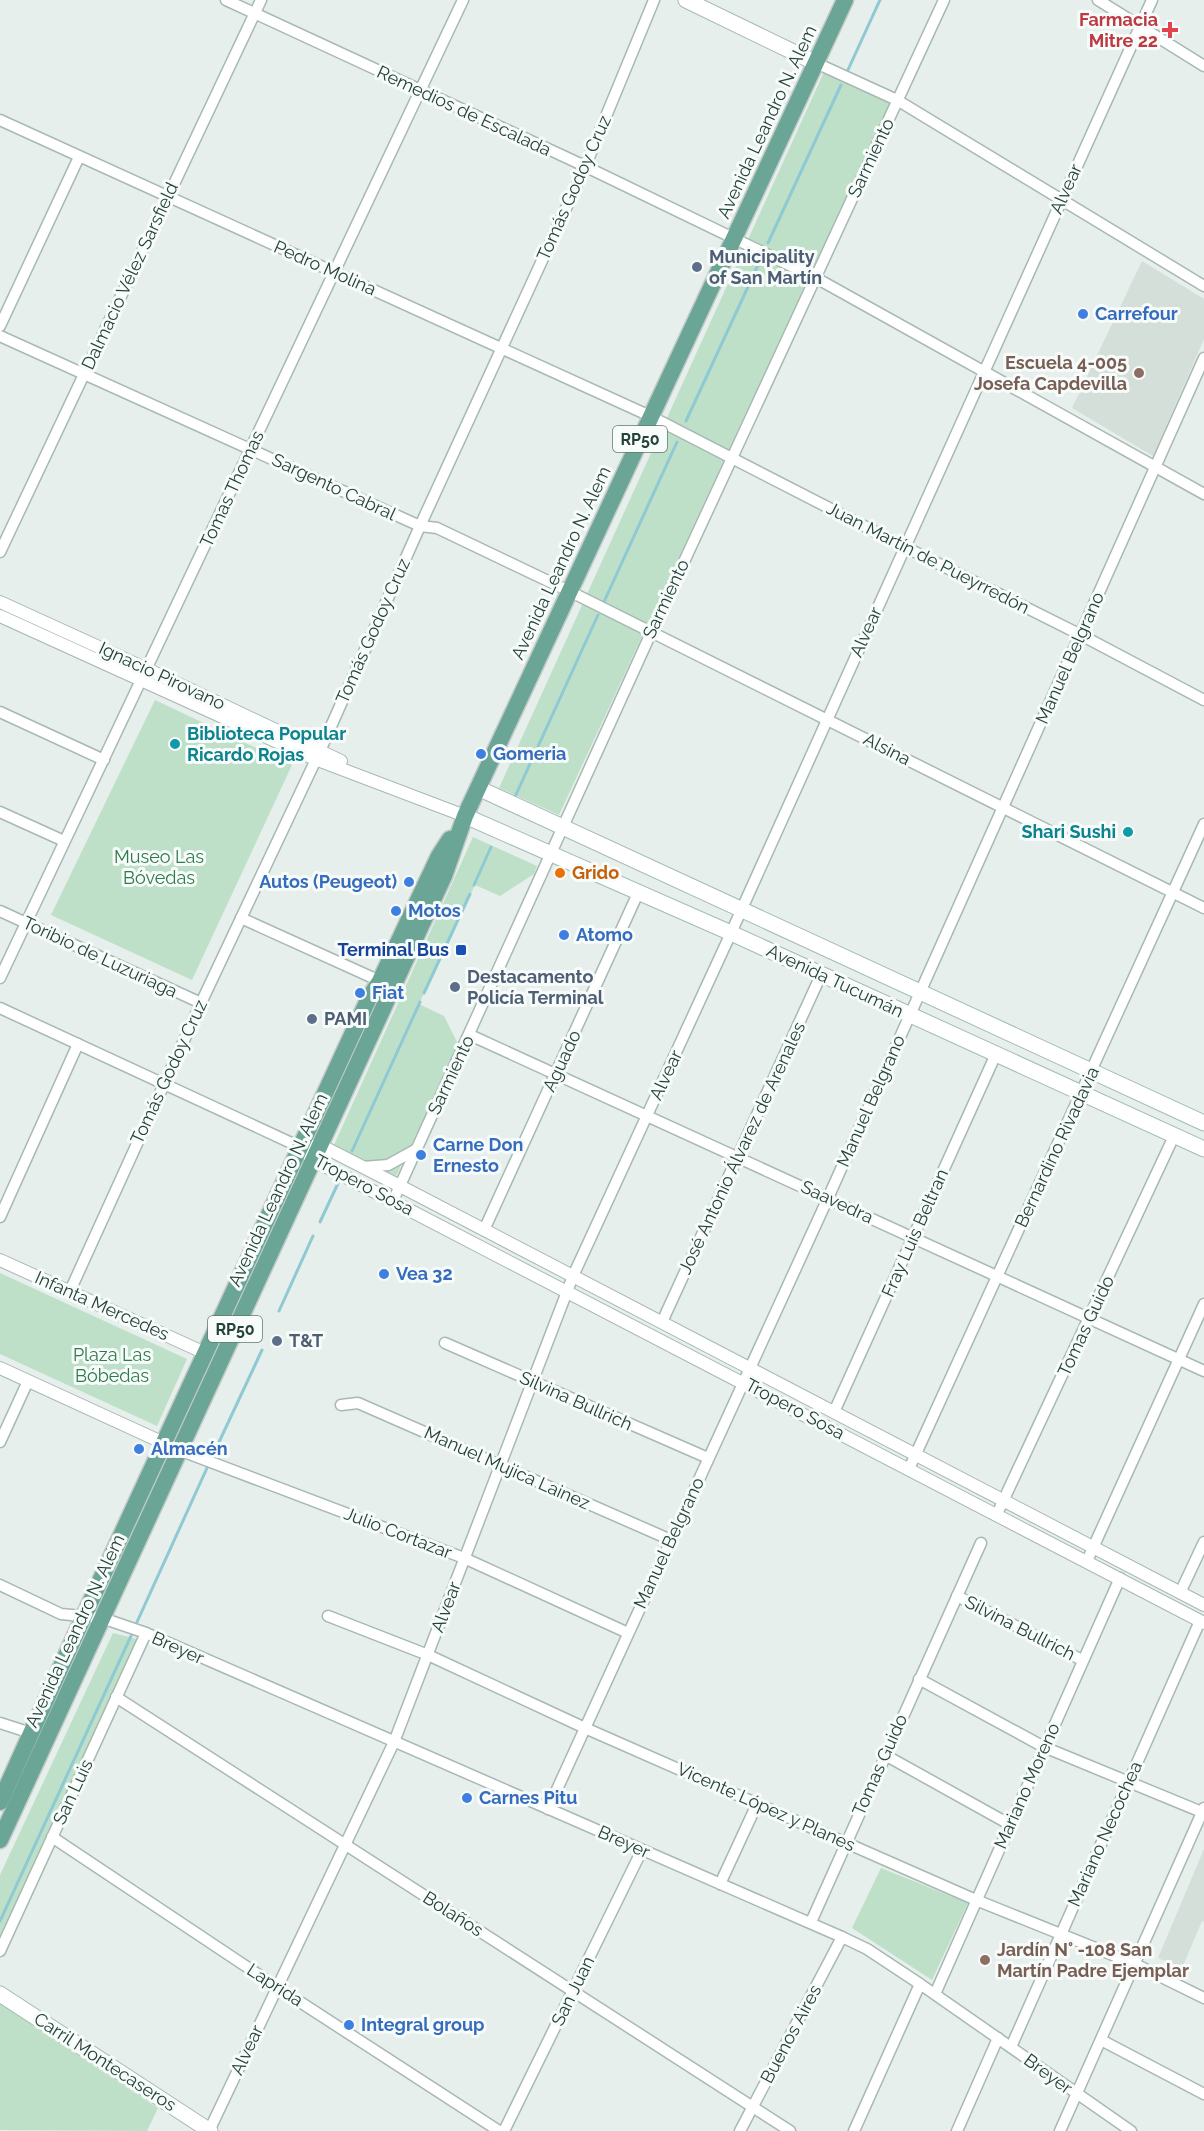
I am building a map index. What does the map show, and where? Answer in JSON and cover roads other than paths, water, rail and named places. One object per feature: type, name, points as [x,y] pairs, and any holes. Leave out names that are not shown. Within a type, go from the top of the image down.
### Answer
[{"type":"main road","points":[[687,0],[816,63]]},
{"type":"main road","name":"Avenida Leandro N. Alem","points":[[0,1840],[444,876],[465,816],[845,0]]},
{"type":"main road","name":"Avenida Tucumán","points":[[478,788],[1204,1123]]},
{"type":"main road","name":"Avenida Leandro N. Alem","points":[[0,1802],[369,998],[380,981],[439,856],[465,816]]},
{"type":"main road","name":"Avenida Tucumán","points":[[465,816],[639,891],[1204,1149]]},
{"type":"main road","name":"Carril Montecaseros","points":[[0,1994],[209,2131]]},
{"type":"street","name":"Remedios de Escalada","points":[[226,0],[585,167],[816,278],[1204,494]]},
{"type":"street","name":"Dalmacio Vélez Sarsfield","points":[[0,552],[261,0]]},
{"type":"street","name":"Tomas Thomas","points":[[0,978],[463,0]]},
{"type":"street","name":"Tomás Godoy Cruz","points":[[70,1291],[585,167],[654,0]]},
{"type":"street","name":"Sarmiento","points":[[393,1200],[651,633],[944,0]]},
{"type":"street","points":[[1098,0],[1204,66]]},
{"type":"street","name":"Alvear","points":[[209,2131],[394,1742],[573,1276],[731,933],[1152,0]]},
{"type":"street","points":[[816,63],[897,100],[1204,286]]},
{"type":"street","name":"Pedro Molina","points":[[0,120],[650,416]]},
{"type":"street","points":[[0,326],[79,157]]},
{"type":"street","name":"Sargento Cabral","points":[[0,336],[420,526],[437,528],[569,591]]},
{"type":"street","name":"Manuel Belgrano","points":[[548,1809],[828,1198],[1204,358]]},
{"type":"street","name":"Juan Martín de Pueyrredón","points":[[650,416],[1204,700]]},
{"type":"street","name":"Alsina","points":[[569,591],[1204,908]]},
{"type":"street","name":"Ignacio Pirovano","points":[[0,602],[144,674],[317,755],[465,816]]},
{"type":"street","name":"Ignacio Pirovano","points":[[0,616],[144,674]]},
{"type":"street","points":[[0,712],[104,760]]},
{"type":"street","points":[[0,812],[64,842]]},
{"type":"street","name":"Bernardino Rivadavia","points":[[909,1469],[1204,824]]},
{"type":"street","name":"Aguado","points":[[484,1230],[639,891]]},
{"type":"street","name":"Toribio de Luzuriaga","points":[[0,911],[201,1004]]},
{"type":"street","points":[[241,918],[380,981]]},
{"type":"street","name":"José Antonio Álvarez de Arenales","points":[[662,1322],[821,975]]},
{"type":"street","points":[[0,1008],[300,1147]]},
{"type":"street","name":"Saavedra","points":[[470,1035],[1204,1371]]},
{"type":"street","points":[[0,1216],[78,1044]]},
{"type":"street","name":"Fray Luis Beltran","points":[[834,1412],[996,1054]]},
{"type":"street","name":"Tomas Guido","points":[[997,1514],[1174,1136]]},
{"type":"street","name":"Tropero Sosa","points":[[300,1147],[363,1167],[1204,1605]]},
{"type":"street","points":[[363,1167],[388,1165],[417,1149]]},
{"type":"street","name":"Tropero Sosa","points":[[317,1152],[393,1200],[566,1292],[1202,1622]]},
{"type":"street","name":"Infanta Mercedes","points":[[0,1260],[205,1353]]},
{"type":"street","points":[[1087,1561],[1204,1304]]},
{"type":"street","name":"Silvina Bullrich","points":[[445,1343],[708,1458]]},
{"type":"street","name":"Julio Cortazar","points":[[0,1368],[163,1444],[464,1558],[628,1633]]},
{"type":"street","points":[[0,1442],[28,1382]]},
{"type":"street","name":"Manuel Mujica Lainez","points":[[341,1405],[358,1403],[671,1540]]},
{"type":"street","points":[[1180,1593],[1204,1542]]},
{"type":"street","name":"Tomas Guido","points":[[811,1922],[981,1543]]},
{"type":"street","name":"Mariano Moreno","points":[[934,1995],[1120,1578]]},
{"type":"street","name":"Breyer","points":[[0,1585],[61,1614],[102,1618],[146,1633],[811,1922],[867,1949],[1131,2131]]},
{"type":"street","name":"Silvina Bullrich","points":[[957,1596],[1083,1660]]},
{"type":"street","name":"Vicente López y Planes","points":[[327,1616],[428,1654],[585,1728],[976,1900],[1135,1964],[1204,1998]]},
{"type":"street","name":"Mariano Necochea","points":[[1011,2047],[1128,1782],[1202,1622]]},
{"type":"street","name":"San Luis","points":[[0,1951],[146,1633]]},
{"type":"street","points":[[919,1679],[1044,1747],[1203,1811],[1060,2131]]},
{"type":"street","name":"Bolaños","points":[[117,1697],[790,2131]]},
{"type":"street","points":[[0,1723],[31,1733]]},
{"type":"street","points":[[885,1755],[1010,1824]]},
{"type":"street","points":[[720,1884],[757,1804]]},
{"type":"street","name":"Laprida","points":[[52,1837],[499,2131]]},
{"type":"street","name":"San Juan","points":[[504,2131],[642,1850]]},
{"type":"street","name":"Buenos Aires","points":[[741,2131],[842,1937]]},
{"type":"street","points":[[854,2131],[920,1984]]},
{"type":"street","points":[[957,2131],[998,2038]]},
{"type":"street","points":[[1101,2040],[1204,2094]]},
{"type":"waterway","points":[[847,72],[880,0]]},
{"type":"waterway","points":[[768,243],[841,85]]},
{"type":"waterway","points":[[686,421],[759,263]]},
{"type":"waterway","points":[[603,604],[677,442]]},
{"type":"waterway","points":[[514,799],[598,615]]},
{"type":"waterway","points":[[474,885],[491,847]]},
{"type":"waterway","points":[[424,993],[470,894]]},
{"type":"waterway","points":[[352,1151],[420,1002]]},
{"type":"waterway","points":[[320,1222],[340,1179]]},
{"type":"waterway","points":[[279,1311],[313,1236]]},
{"type":"waterway","points":[[213,1455],[262,1350]]},
{"type":"waterway","points":[[137,1622],[207,1468]]},
{"type":"waterway","points":[[0,1921],[131,1636]]},
{"type":"place","name":"Farmacia Mitre 22","points":[[1170,30]]},
{"type":"place","name":"Municipality of San Martín","points":[[697,267]]},
{"type":"place","name":"Carrefour","points":[[1083,314]]},
{"type":"place","name":"Escuela 4-005 Josefa Capdevilla","points":[[1139,373]]},
{"type":"place","name":"Biblioteca Popular Ricardo Rojas","points":[[175,744]]},
{"type":"place","name":"Gomeria","points":[[481,754]]},
{"type":"place","name":"Shari Sushi","points":[[1128,832]]},
{"type":"place","name":"Grido","points":[[560,873]]},
{"type":"place","name":"Autos (Peugeot)","points":[[409,882]]},
{"type":"place","name":"Motos","points":[[396,911]]},
{"type":"place","name":"Atomo","points":[[564,935]]},
{"type":"place","name":"Terminal Bus","points":[[461,950]]},
{"type":"place","name":"Destacamento Policía Terminal","points":[[455,987]]},
{"type":"place","name":"Fiat","points":[[360,993]]},
{"type":"place","name":"PAMI","points":[[312,1019]]},
{"type":"place","name":"Carne Don Ernesto","points":[[421,1155]]},
{"type":"place","name":"Vea 32","points":[[384,1274]]},
{"type":"place","name":"T&T","points":[[277,1341]]},
{"type":"place","name":"Almacén","points":[[139,1449]]},
{"type":"place","name":"Carnes Pitu","points":[[467,1798]]},
{"type":"place","name":"Jardín N° -108 San Martín Padre Ejemplar","points":[[985,1960]]},
{"type":"place","name":"Integral group","points":[[349,2025]]},
{"type":"park label","name":"Museo Las Bóvedas","points":[[159,867]]},
{"type":"park label","name":"Plaza Las Bóbedas","points":[[112,1365]]}]
